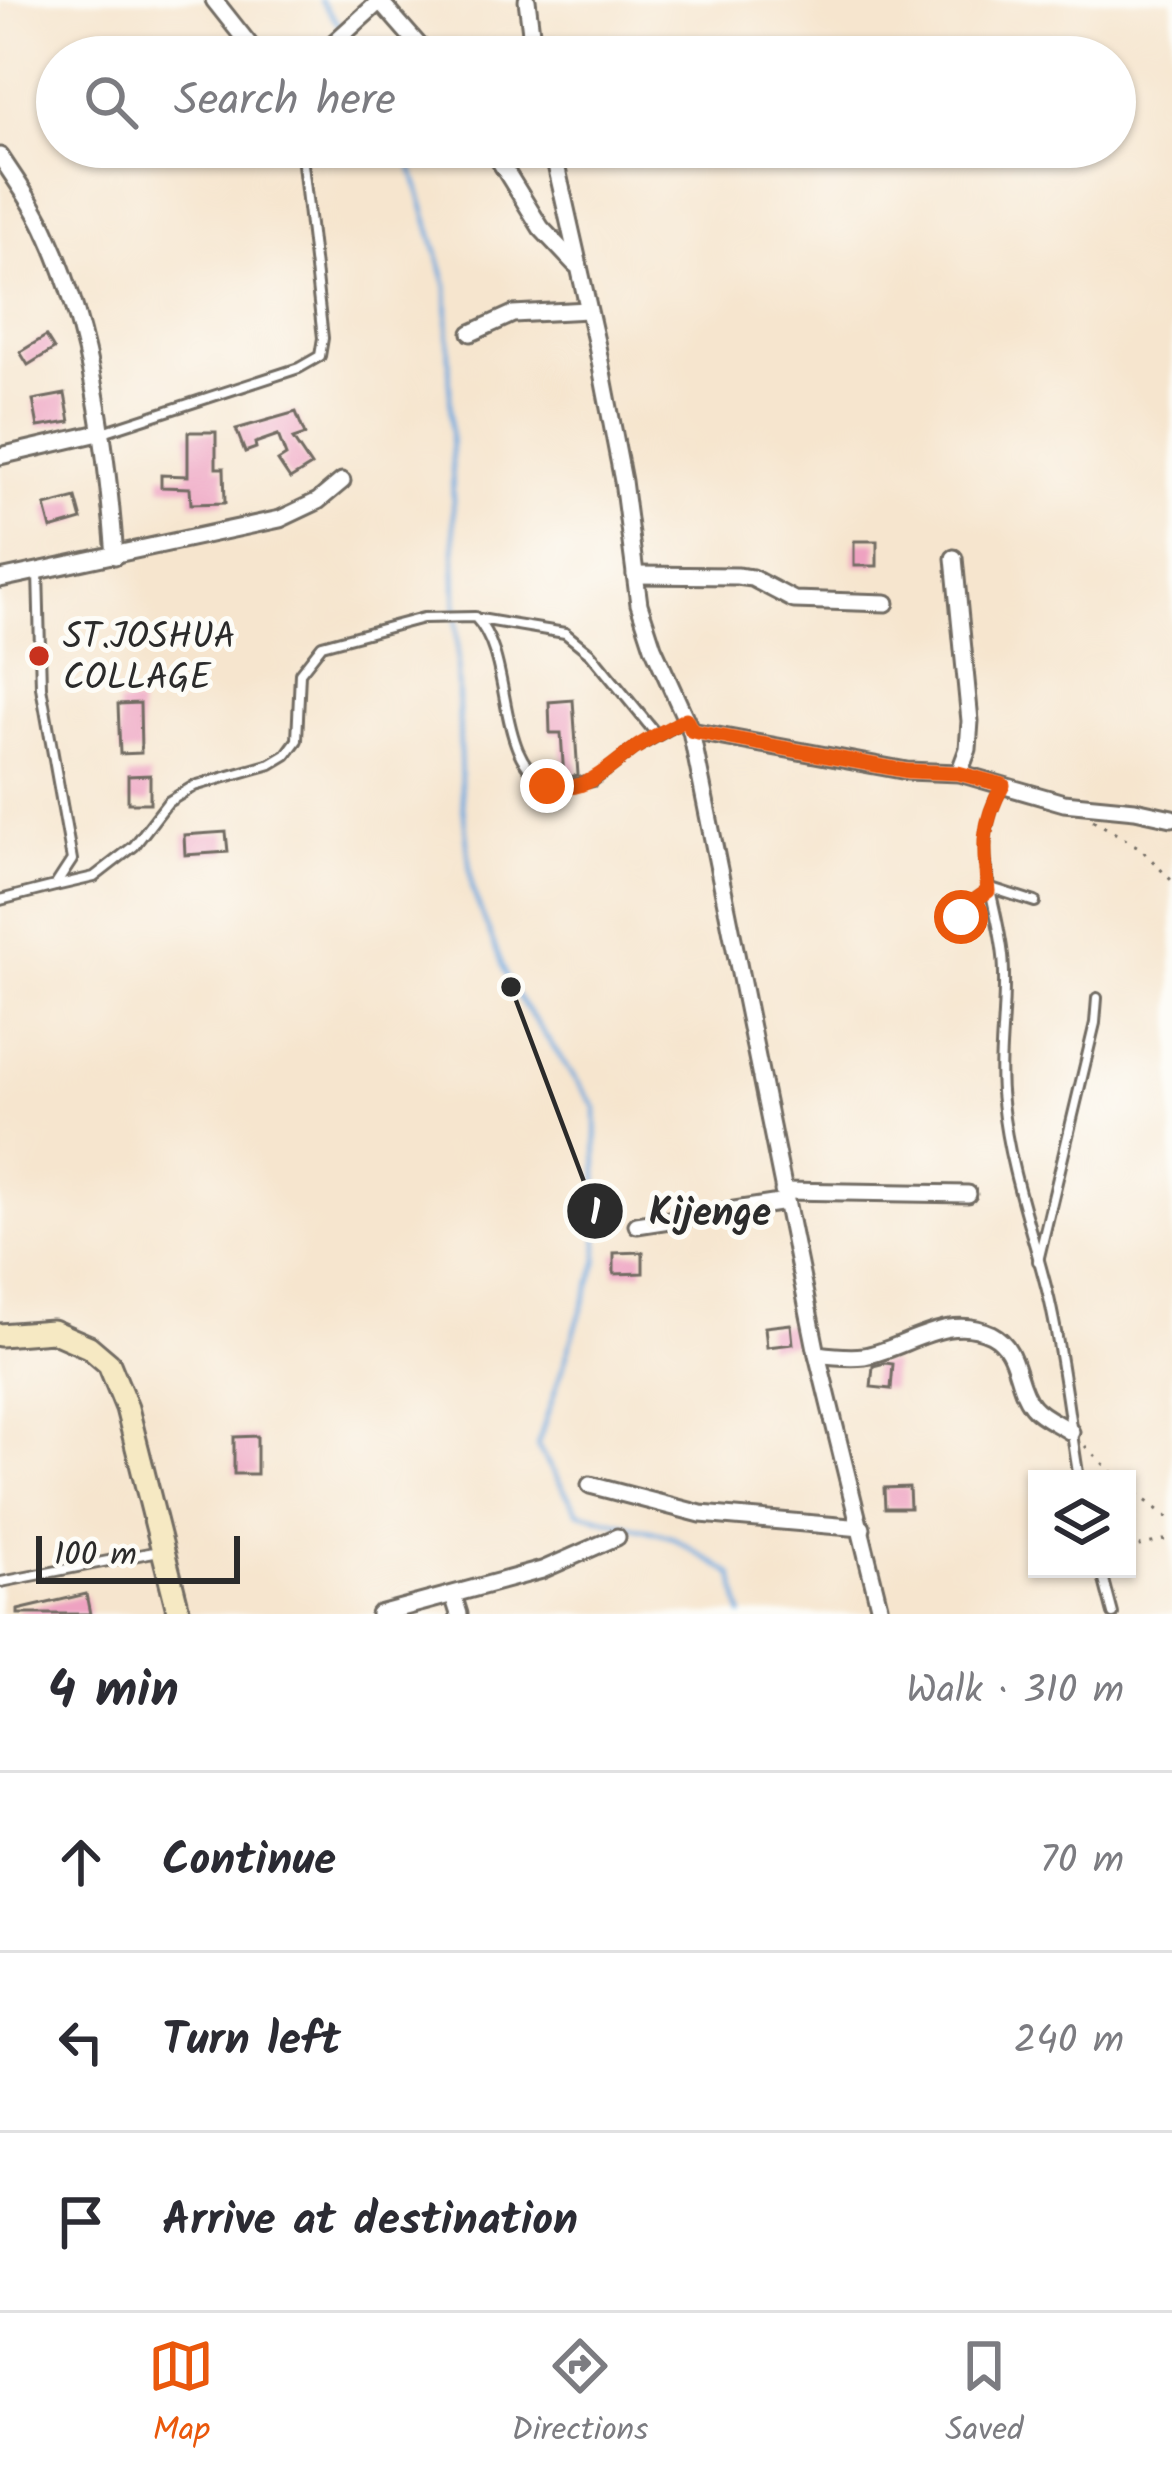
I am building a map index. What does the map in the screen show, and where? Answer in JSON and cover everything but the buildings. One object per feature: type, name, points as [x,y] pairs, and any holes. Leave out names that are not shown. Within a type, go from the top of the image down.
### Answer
[{"type":"street","points":[[214,0],[242,36]]},
{"type":"street","points":[[527,0],[531,36]]},
{"type":"street","points":[[338,36],[379,1],[410,36]]},
{"type":"street","points":[[0,156],[48,235],[90,362],[115,556]]},
{"type":"street","points":[[504,168],[541,228],[577,266]]},
{"type":"street","points":[[556,168],[622,481],[635,574],[652,647],[688,725],[817,1354],[881,1614]]},
{"type":"street","points":[[471,334],[513,314],[588,310]]},
{"type":"street","points":[[0,456],[98,434]]},
{"type":"street","points":[[0,579],[280,519],[318,501],[342,481]]},
{"type":"street","points":[[954,558],[970,721],[968,749],[958,773]]},
{"type":"street","points":[[635,574],[736,576],[752,578],[794,600],[886,603]]},
{"type":"street","points":[[688,725],[907,771],[958,773],[1064,802],[1172,818]]},
{"type":"street","points":[[637,1225],[785,1197],[968,1194]]},
{"type":"street","points":[[817,1354],[866,1356],[936,1331],[976,1329],[993,1335],[1006,1347],[1032,1406],[1071,1432]]},
{"type":"street","points":[[0,1335],[52,1331],[89,1347],[109,1364],[127,1408],[178,1614]]},
{"type":"street","points":[[590,1486],[700,1514],[862,1528]]},
{"type":"street","points":[[379,1614],[542,1570],[617,1537]]},
{"type":"street","points":[[453,1595],[459,1614]]},
{"type":"lane","points":[[98,434],[299,368],[320,356],[303,168]]},
{"type":"lane","points":[[38,571],[40,687],[72,860],[55,886]]},
{"type":"lane","points":[[0,900],[94,877],[134,846],[168,802],[194,786],[272,764],[286,755],[297,740],[300,673],[322,645],[436,617],[476,618],[565,633],[591,653],[657,736]]},
{"type":"lane","points":[[476,618],[491,647],[515,739],[530,770],[547,786],[569,788],[593,781],[657,736],[688,725]]},
{"type":"lane","points":[[1003,785],[988,813],[983,850],[1003,960],[1002,1102],[1016,1182],[1048,1296],[1077,1470]]},
{"type":"lane","points":[[988,889],[1035,902]]},
{"type":"lane","points":[[961,917],[988,889]]},
{"type":"lane","points":[[1037,1263],[1095,1023],[1096,998]]},
{"type":"lane","points":[[1,1582],[161,1551]]},
{"type":"lane","points":[[1103,1578],[1113,1614]]},
{"type":"path","points":[[1064,802],[1140,848],[1172,880]]},
{"type":"path","points":[[1071,1432],[1110,1470]]},
{"type":"path","points":[[1136,1493],[1172,1521]]},
{"type":"path","points":[[1136,1548],[1172,1538]]},
{"type":"waterway","points":[[320,0],[342,29]]},
{"type":"waterway","points":[[412,168],[447,286],[461,787],[472,889],[511,987],[596,1108],[598,1260],[537,1446],[578,1512],[672,1537],[733,1575],[742,1614]]},
{"type":"place","name":"ST.JOSHUA COLLAGE","points":[[39,656]]},
{"type":"place","name":"Kijenge","points":[[511,987]]},
{"type":"route","points":[[547,786],[569,788],[593,781],[634,749],[686,719],[692,731],[745,743],[907,771],[958,773],[1003,785],[988,813],[983,850],[988,891],[976,897],[961,917]]}]
